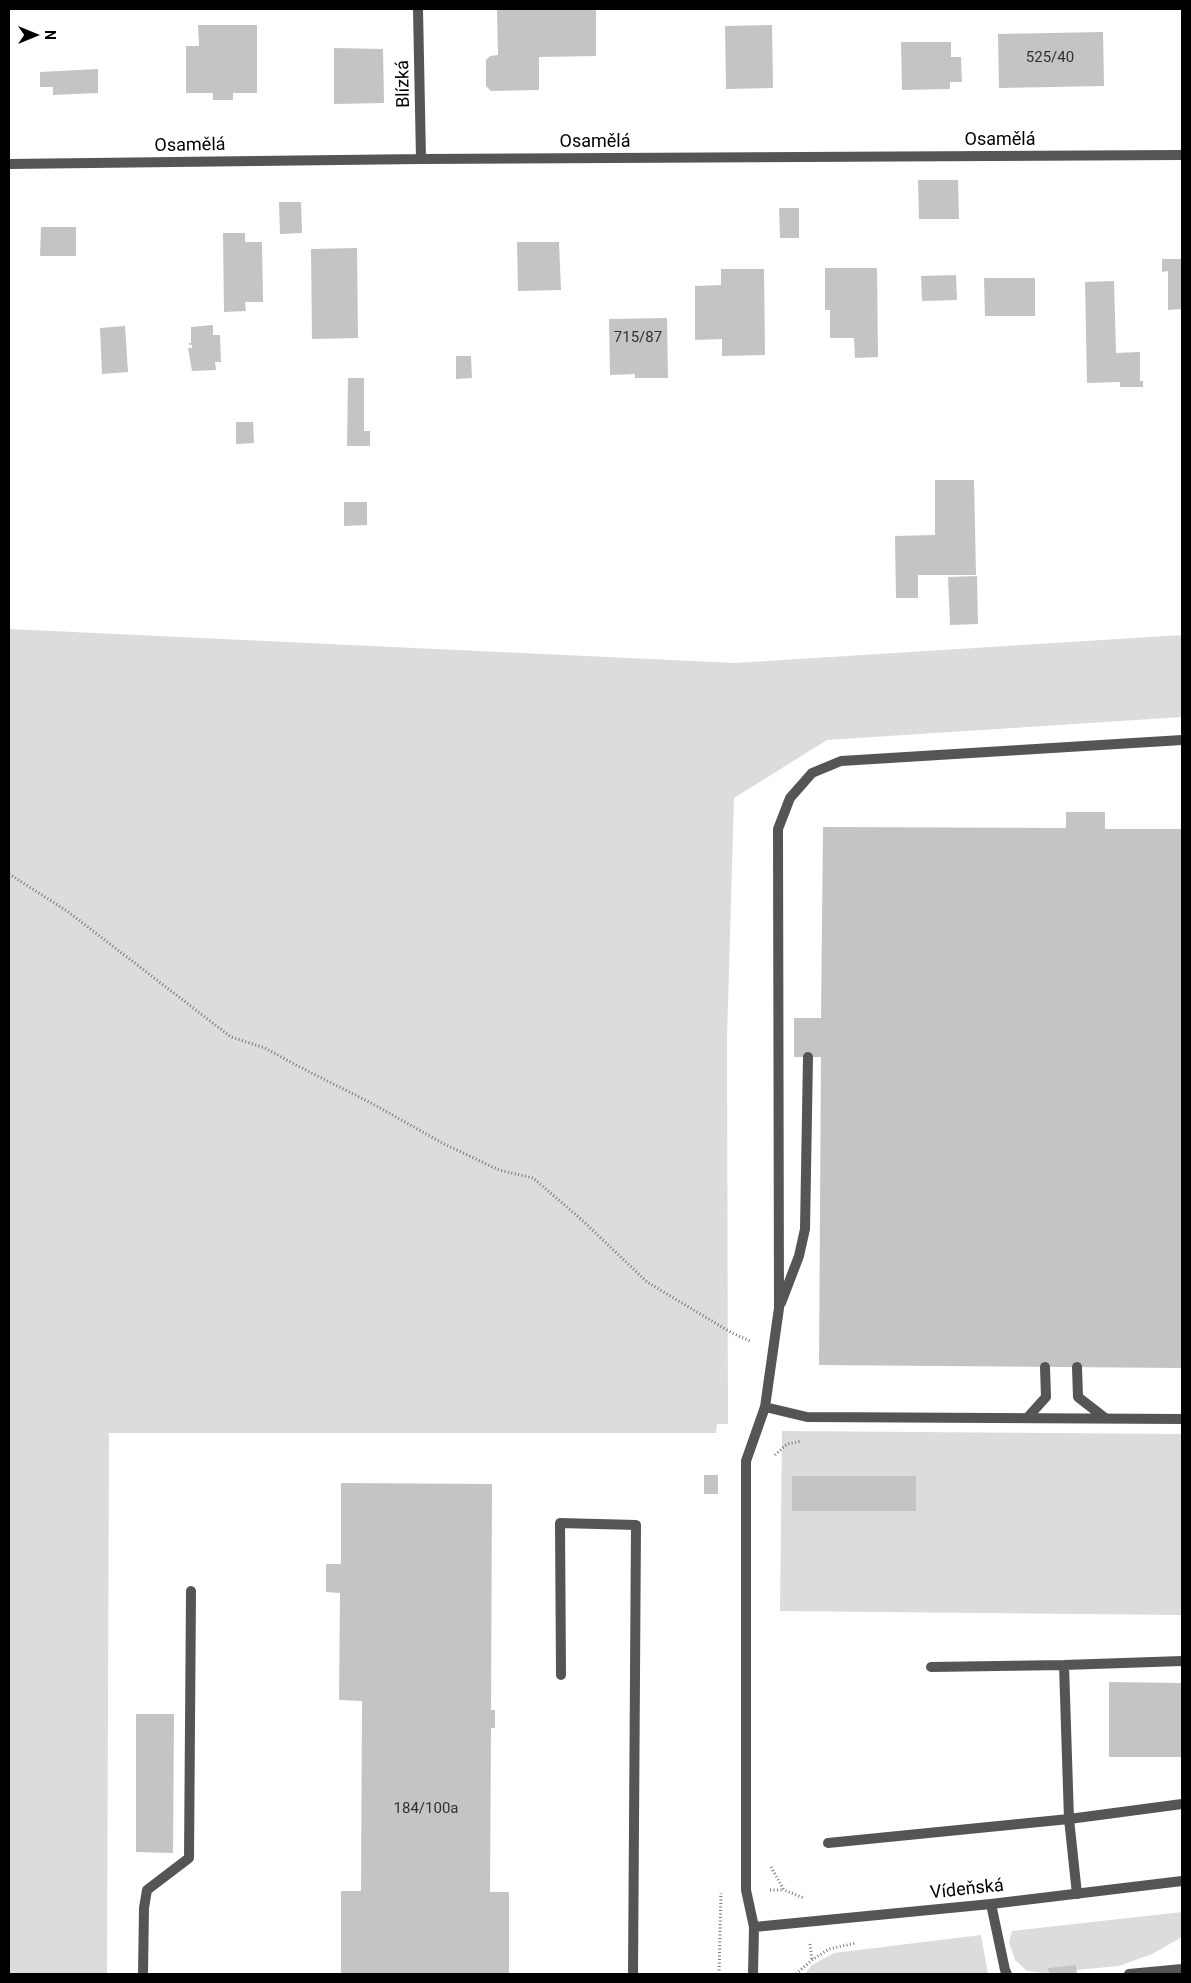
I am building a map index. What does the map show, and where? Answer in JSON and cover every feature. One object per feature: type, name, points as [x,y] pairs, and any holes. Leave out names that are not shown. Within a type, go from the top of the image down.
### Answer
[{"type":"street","name":"Blízká","points":[[418,9],[421,159]]},
{"type":"street","name":"Osamělá","points":[[9,164],[421,159],[1182,155]]},
{"type":"street","points":[[753,1974],[754,1927],[746,1890],[746,1461],[765,1407],[779,1308],[778,829],[790,798],[812,773],[841,761],[1182,740]]},
{"type":"street","points":[[779,1308],[799,1256],[805,1229],[808,1057]]},
{"type":"street","points":[[1028,1417],[1046,1397],[1046,1367]]},
{"type":"street","points":[[1078,1367],[1078,1397],[1105,1418]]},
{"type":"street","points":[[765,1407],[807,1416],[824,1417],[1182,1419]]},
{"type":"street","points":[[561,1675],[560,1523],[636,1525],[633,1974]]},
{"type":"street","points":[[143,1974],[144,1908],[147,1890],[190,1858],[191,1591]]},
{"type":"street","points":[[931,1667],[1182,1661]]},
{"type":"street","points":[[1064,1665],[1069,1819],[1077,1894]]},
{"type":"street","points":[[828,1843],[1069,1819],[1182,1804]]},
{"type":"street","name":"Vídeňská","points":[[754,1927],[991,1904],[1182,1881]]},
{"type":"street","points":[[991,1904],[1004,1970],[1007,1974]]},
{"type":"street","points":[[1129,1974],[1182,1969]]},
{"type":"path","points":[[9,874],[67,911],[231,1037],[265,1048],[373,1104],[444,1144],[499,1170],[533,1178],[582,1220],[646,1282],[732,1333],[773,1352]]},
{"type":"path","points":[[772,1459],[787,1444],[824,1440],[824,1417]]},
{"type":"path","points":[[770,1864],[784,1890],[804,1896],[812,1960]]},
{"type":"shaded area","points":[[9,629],[735,663],[1182,635],[1182,717],[827,740],[734,798],[727,1040],[728,1424],[717,1424],[716,1433],[109,1433],[107,1974],[9,1974]]},
{"type":"shaded area","points":[[782,1431],[1182,1434],[1182,1615],[780,1611]]},
{"type":"shaded area","points":[[1182,1912],[1182,1937],[1152,1954],[1119,1966],[1043,1973],[1027,1971],[1015,1960],[1009,1942],[1012,1931]]},
{"type":"shaded area","points":[[981,1935],[988,1974],[805,1974],[812,1965],[834,1953]]},
{"type":"building","points":[[596,9],[596,56],[539,57],[539,90],[491,91],[486,86],[486,60],[490,56],[498,55],[497,10]]},
{"type":"building","points":[[198,25],[257,25],[257,93],[233,93],[233,100],[213,100],[213,93],[186,93],[186,46],[199,46]]},
{"type":"building","points":[[772,25],[773,88],[726,89],[725,26]]},
{"type":"building","points":[[1103,32],[1104,86],[999,88],[998,34]]},
{"type":"building","points":[[901,42],[951,42],[951,57],[961,57],[962,82],[950,82],[950,89],[902,90]]},
{"type":"building","points":[[334,48],[383,49],[384,103],[334,104]]},
{"type":"building","points":[[98,69],[98,93],[53,95],[53,87],[40,87],[40,72]]},
{"type":"building","points":[[918,180],[958,180],[959,219],[919,219]]},
{"type":"building","points":[[279,202],[301,202],[302,233],[280,234]]},
{"type":"building","points":[[779,208],[799,208],[799,238],[780,238]]},
{"type":"building","points":[[41,227],[76,227],[76,256],[40,256]]},
{"type":"building","points":[[223,233],[245,233],[245,242],[262,242],[263,302],[245,302],[246,311],[224,312]]},
{"type":"building","points":[[517,242],[559,242],[561,290],[518,291]]},
{"type":"building","points":[[357,248],[358,338],[312,339],[311,249]]},
{"type":"building","points":[[1162,259],[1182,259],[1182,309],[1168,310],[1168,271],[1162,272]]},
{"type":"building","points":[[825,268],[877,268],[878,357],[855,358],[854,338],[830,338],[830,310],[825,310]]},
{"type":"building","points":[[721,269],[764,269],[765,355],[722,356],[722,339],[695,340],[695,286],[721,285]]},
{"type":"building","points":[[956,275],[957,300],[922,301],[921,276]]},
{"type":"building","points":[[984,278],[1035,278],[1035,316],[985,316]]},
{"type":"building","points":[[1114,281],[1116,353],[1140,352],[1140,381],[1143,381],[1143,387],[1120,387],[1120,382],[1087,383],[1085,282]]},
{"type":"building","points":[[667,318],[668,378],[635,378],[635,374],[610,375],[609,319]]},
{"type":"building","points":[[213,325],[213,335],[220,335],[221,362],[215,362],[216,370],[192,371],[188,348],[192,348],[192,345],[189,345],[191,343],[191,327]]},
{"type":"building","points":[[125,326],[128,372],[102,374],[100,328]]},
{"type":"building","points":[[456,356],[471,356],[472,378],[456,379]]},
{"type":"building","points":[[348,378],[364,378],[364,431],[370,431],[370,446],[347,446]]},
{"type":"building","points":[[236,422],[253,422],[254,443],[236,444]]},
{"type":"building","points":[[935,480],[974,480],[976,575],[918,575],[918,598],[896,598],[895,536],[935,535]]},
{"type":"building","points":[[344,502],[367,502],[367,525],[344,526]]},
{"type":"building","points":[[977,576],[978,624],[950,625],[948,577]]},
{"type":"building","points":[[1066,812],[1105,812],[1105,829],[1182,829],[1182,1368],[819,1365],[821,1057],[794,1057],[794,1018],[821,1018],[823,827],[1066,828]]},
{"type":"building","points":[[704,1475],[718,1475],[718,1494],[704,1494]]},
{"type":"building","points":[[792,1476],[916,1476],[916,1511],[792,1511]]},
{"type":"building","points":[[341,1483],[492,1484],[491,1710],[495,1710],[495,1728],[491,1728],[490,1892],[509,1892],[509,1974],[341,1974],[341,1891],[361,1891],[362,1701],[339,1700],[340,1593],[326,1592],[326,1564],[341,1564]]},
{"type":"building","points":[[1109,1682],[1182,1683],[1182,1757],[1109,1757]]},
{"type":"building","points":[[136,1714],[174,1714],[173,1853],[136,1852]]},
{"type":"building","points":[[1076,1965],[1077,1974],[1049,1974],[1048,1968]]}]
